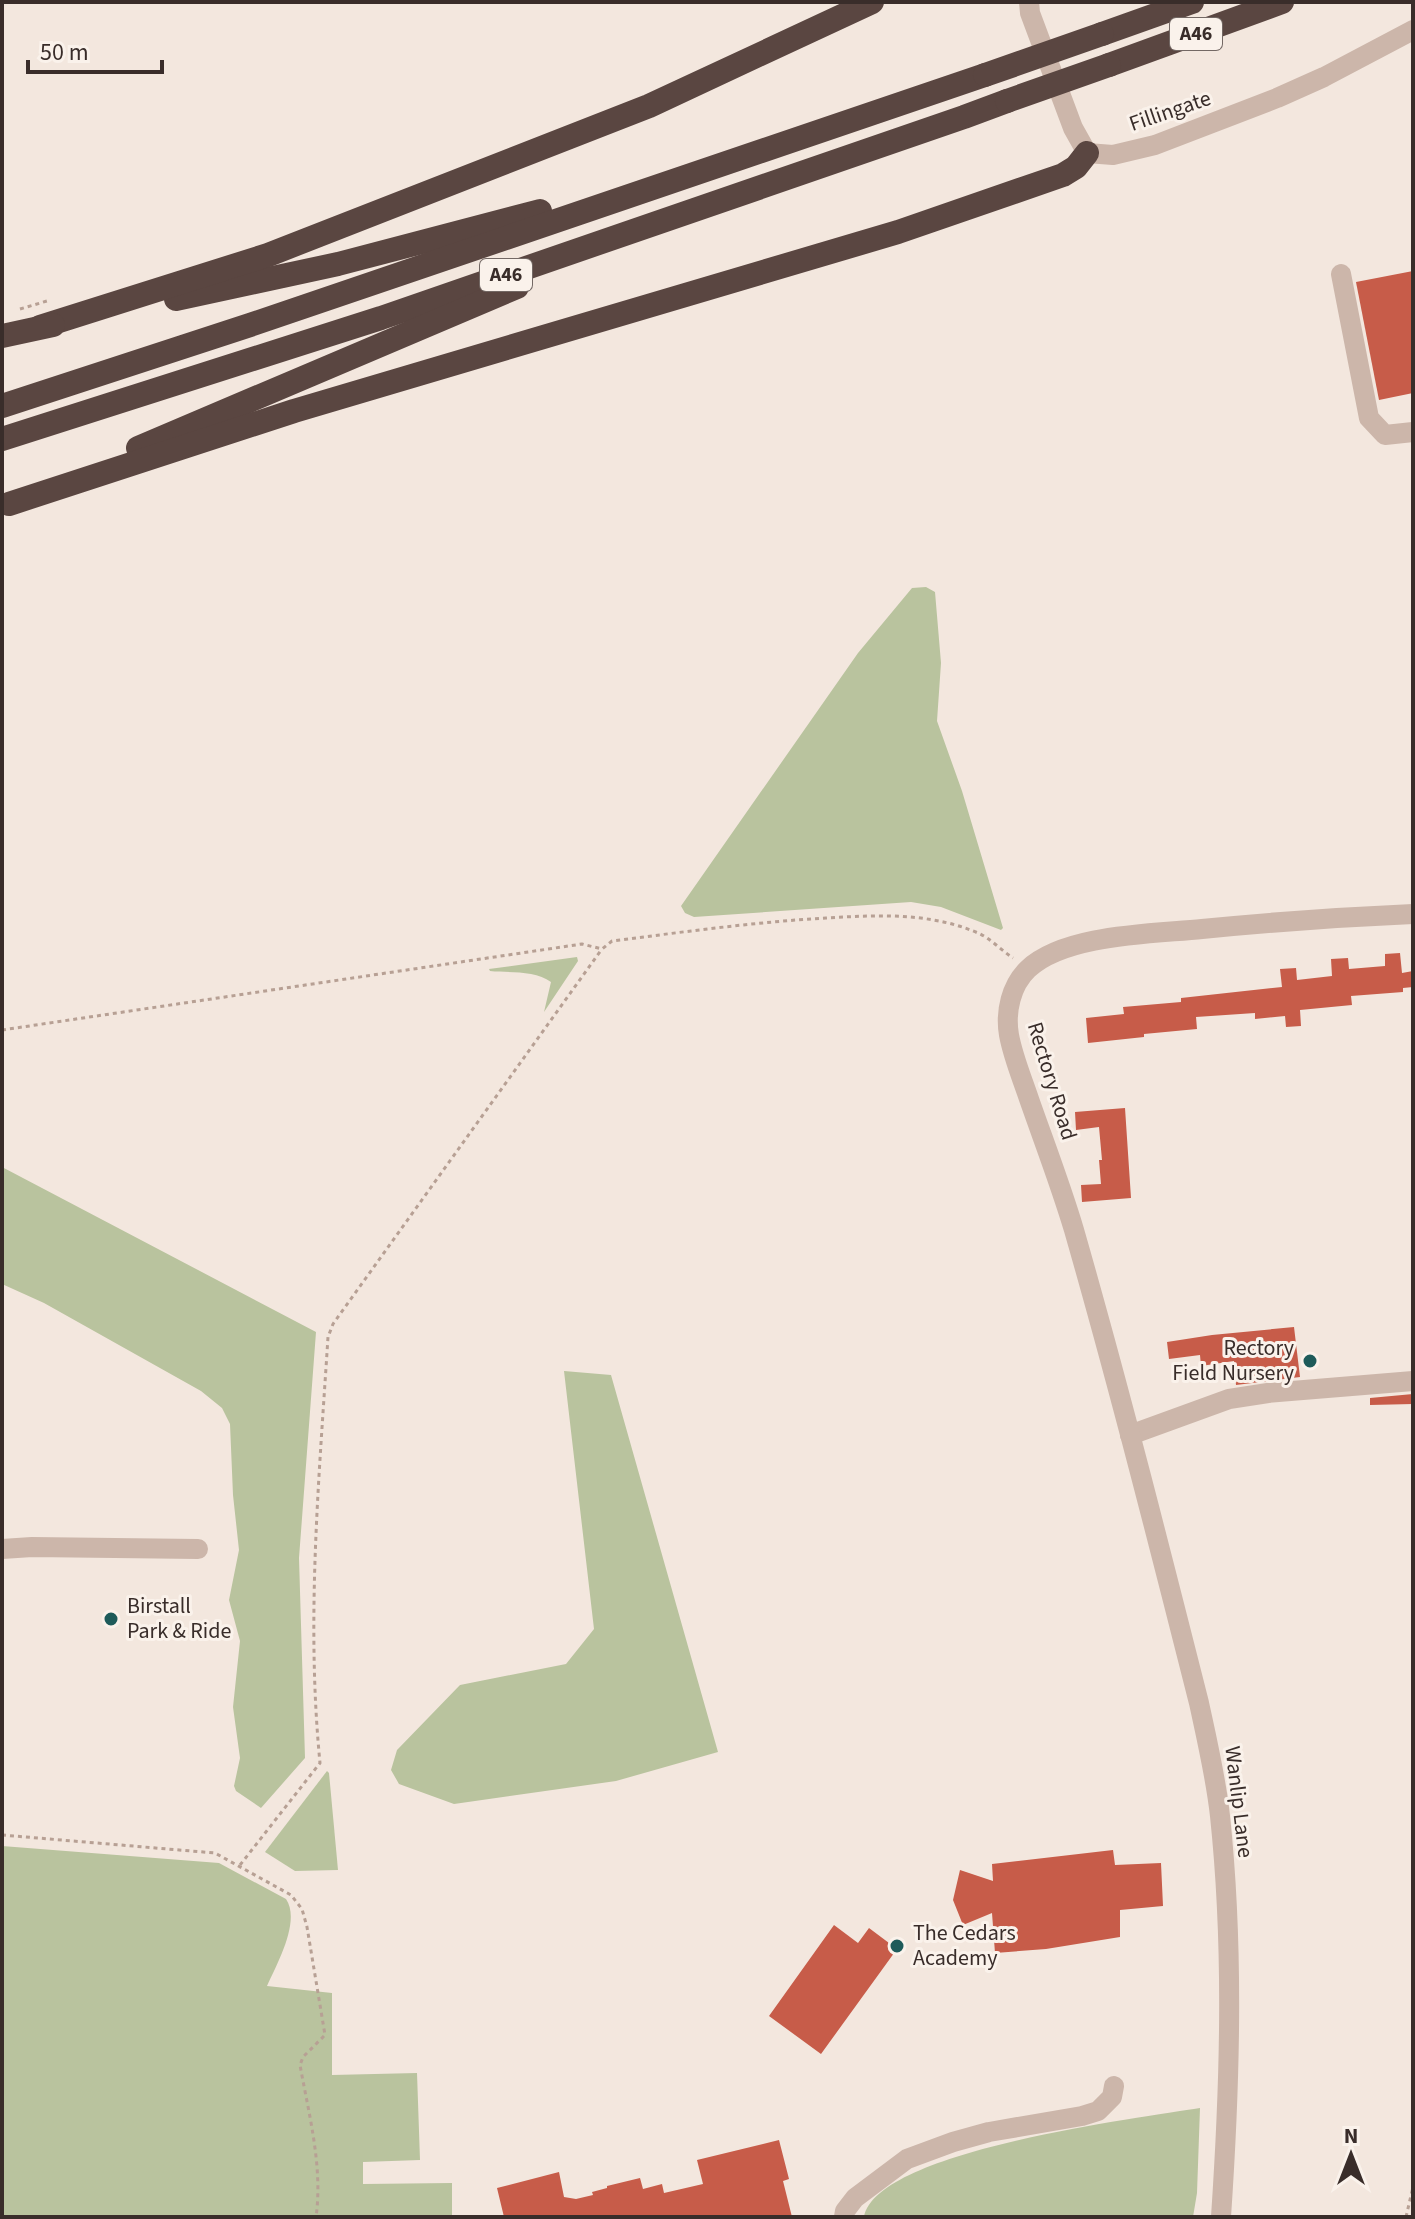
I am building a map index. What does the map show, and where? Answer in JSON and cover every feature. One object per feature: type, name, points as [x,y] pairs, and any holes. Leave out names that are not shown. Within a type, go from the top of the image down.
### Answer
[{"type":"highway","points":[[40,327],[268,255],[635,112],[872,2]]},
{"type":"highway","name":"A46","points":[[2,406],[841,125],[1192,2]]},
{"type":"highway","name":"A46","points":[[2,439],[381,318],[964,117],[1282,2]]},
{"type":"highway","points":[[6,505],[294,411],[898,232],[1063,175],[1076,167],[1087,153]]},
{"type":"highway","points":[[2,336],[338,264],[683,177]]},
{"type":"highway","points":[[6,505],[482,301],[771,184]]},
{"type":"street","points":[[1029,2],[1030,13],[1073,128],[1087,153]]},
{"type":"street","name":"Fillingate","points":[[1087,153],[1113,155],[1155,145],[1277,98],[1413,30]]},
{"type":"street","points":[[1341,274],[1369,418],[1385,435],[1413,432]]},
{"type":"street","points":[[1028,969],[1047,955],[1109,938],[1293,920],[1413,914]]},
{"type":"street","name":"Rectory Road","points":[[1028,969],[1014,987],[1008,1013],[1009,1034],[1073,1225],[1122,1403]]},
{"type":"street","points":[[1130,1435],[1229,1399],[1413,1381]]},
{"type":"street","name":"Wanlip Lane","points":[[1122,1403],[1199,1703],[1220,1815],[1228,1932],[1229,2039],[1221,2217]]},
{"type":"street","points":[[8,1546],[198,1549]]},
{"type":"street","points":[[844,2217],[855,2198],[907,2159],[989,2132],[1098,2111],[1112,2097],[1114,2086]]},
{"type":"path","points":[[240,1865],[320,1763],[314,1706],[313,1558],[328,1337],[333,1324],[602,949],[612,941],[793,920],[917,916],[948,922],[982,934],[1028,969]]},
{"type":"path","points":[[2,1030],[582,944],[602,949]]},
{"type":"path","points":[[2,1835],[215,1853],[291,1895],[302,1909],[307,1927],[325,2035],[303,2057],[300,2065],[318,2175],[316,2217]]},
{"type":"path","points":[[1406,2217],[1413,2187]]},
{"type":"green space","points":[[926,587],[935,592],[941,663],[937,721],[962,791],[1003,928],[1001,930],[941,907],[911,902],[694,917],[685,913],[681,906],[858,653],[912,588]]},
{"type":"green space","points":[[577,957],[578,961],[544,1012],[551,982],[530,974],[489,969]]},
{"type":"green space","points":[[2,1167],[316,1332],[299,1558],[305,1758],[261,1808],[236,1791],[234,1786],[240,1758],[233,1707],[240,1641],[229,1600],[239,1550],[230,1424],[222,1408],[201,1391],[44,1303],[2,1284]]},
{"type":"green space","points":[[564,1371],[611,1375],[718,1752],[616,1781],[454,1804],[399,1784],[391,1770],[397,1750],[460,1685],[566,1664],[594,1629]]},
{"type":"green space","points":[[327,1771],[338,1870],[295,1871],[265,1852]]},
{"type":"green space","points":[[2,1846],[219,1863],[286,1899],[290,1908],[289,1930],[267,1986],[332,1993],[332,2075],[417,2073],[420,2160],[363,2162],[363,2184],[452,2183],[452,2217],[2,2217]]},
{"type":"green space","points":[[1200,2108],[1197,2193],[1193,2217],[864,2217],[879,2193],[913,2173],[960,2156],[1070,2129]]},
{"type":"building","points":[[1413,271],[1413,393],[1379,400],[1356,282]]},
{"type":"building","points":[[1400,953],[1402,973],[1413,971],[1413,987],[1403,988],[1403,992],[1351,996],[1352,1005],[1300,1010],[1301,1026],[1286,1027],[1285,1016],[1255,1019],[1255,1013],[1196,1017],[1197,1029],[1088,1043],[1086,1018],[1124,1014],[1123,1007],[1282,987],[1280,969],[1296,968],[1297,980],[1332,976],[1331,959],[1348,958],[1349,969],[1385,966],[1385,954]]},
{"type":"building","points":[[1125,1108],[1131,1198],[1082,1202],[1081,1185],[1101,1184],[1099,1160],[1102,1160],[1099,1127],[1076,1130],[1075,1112]]},
{"type":"building","points":[[1294,1327],[1300,1377],[1236,1385],[1234,1361],[1201,1366],[1200,1355],[1169,1359],[1167,1342]]},
{"type":"building","points":[[1413,1394],[1413,1404],[1370,1405],[1370,1398]]},
{"type":"building","points":[[1113,1850],[1115,1865],[1161,1863],[1163,1906],[1120,1910],[1120,1937],[1046,1949],[995,1953],[992,1913],[963,1925],[953,1900],[960,1870],[993,1881],[992,1864]]},
{"type":"building","points":[[834,1925],[858,1943],[869,1928],[897,1949],[821,2054],[769,2016]]},
{"type":"building","points":[[779,2140],[789,2179],[783,2181],[792,2217],[504,2217],[497,2188],[559,2172],[564,2197],[576,2199],[593,2195],[592,2192],[607,2186],[640,2178],[643,2189],[662,2184],[664,2193],[703,2184],[697,2160]]},
{"type":"place","name":"Rectory Field Nursery","points":[[1310,1361]]},
{"type":"place","name":"Birstall Park & Ride","points":[[111,1619]]},
{"type":"place","name":"The Cedars Academy","points":[[897,1946]]}]
